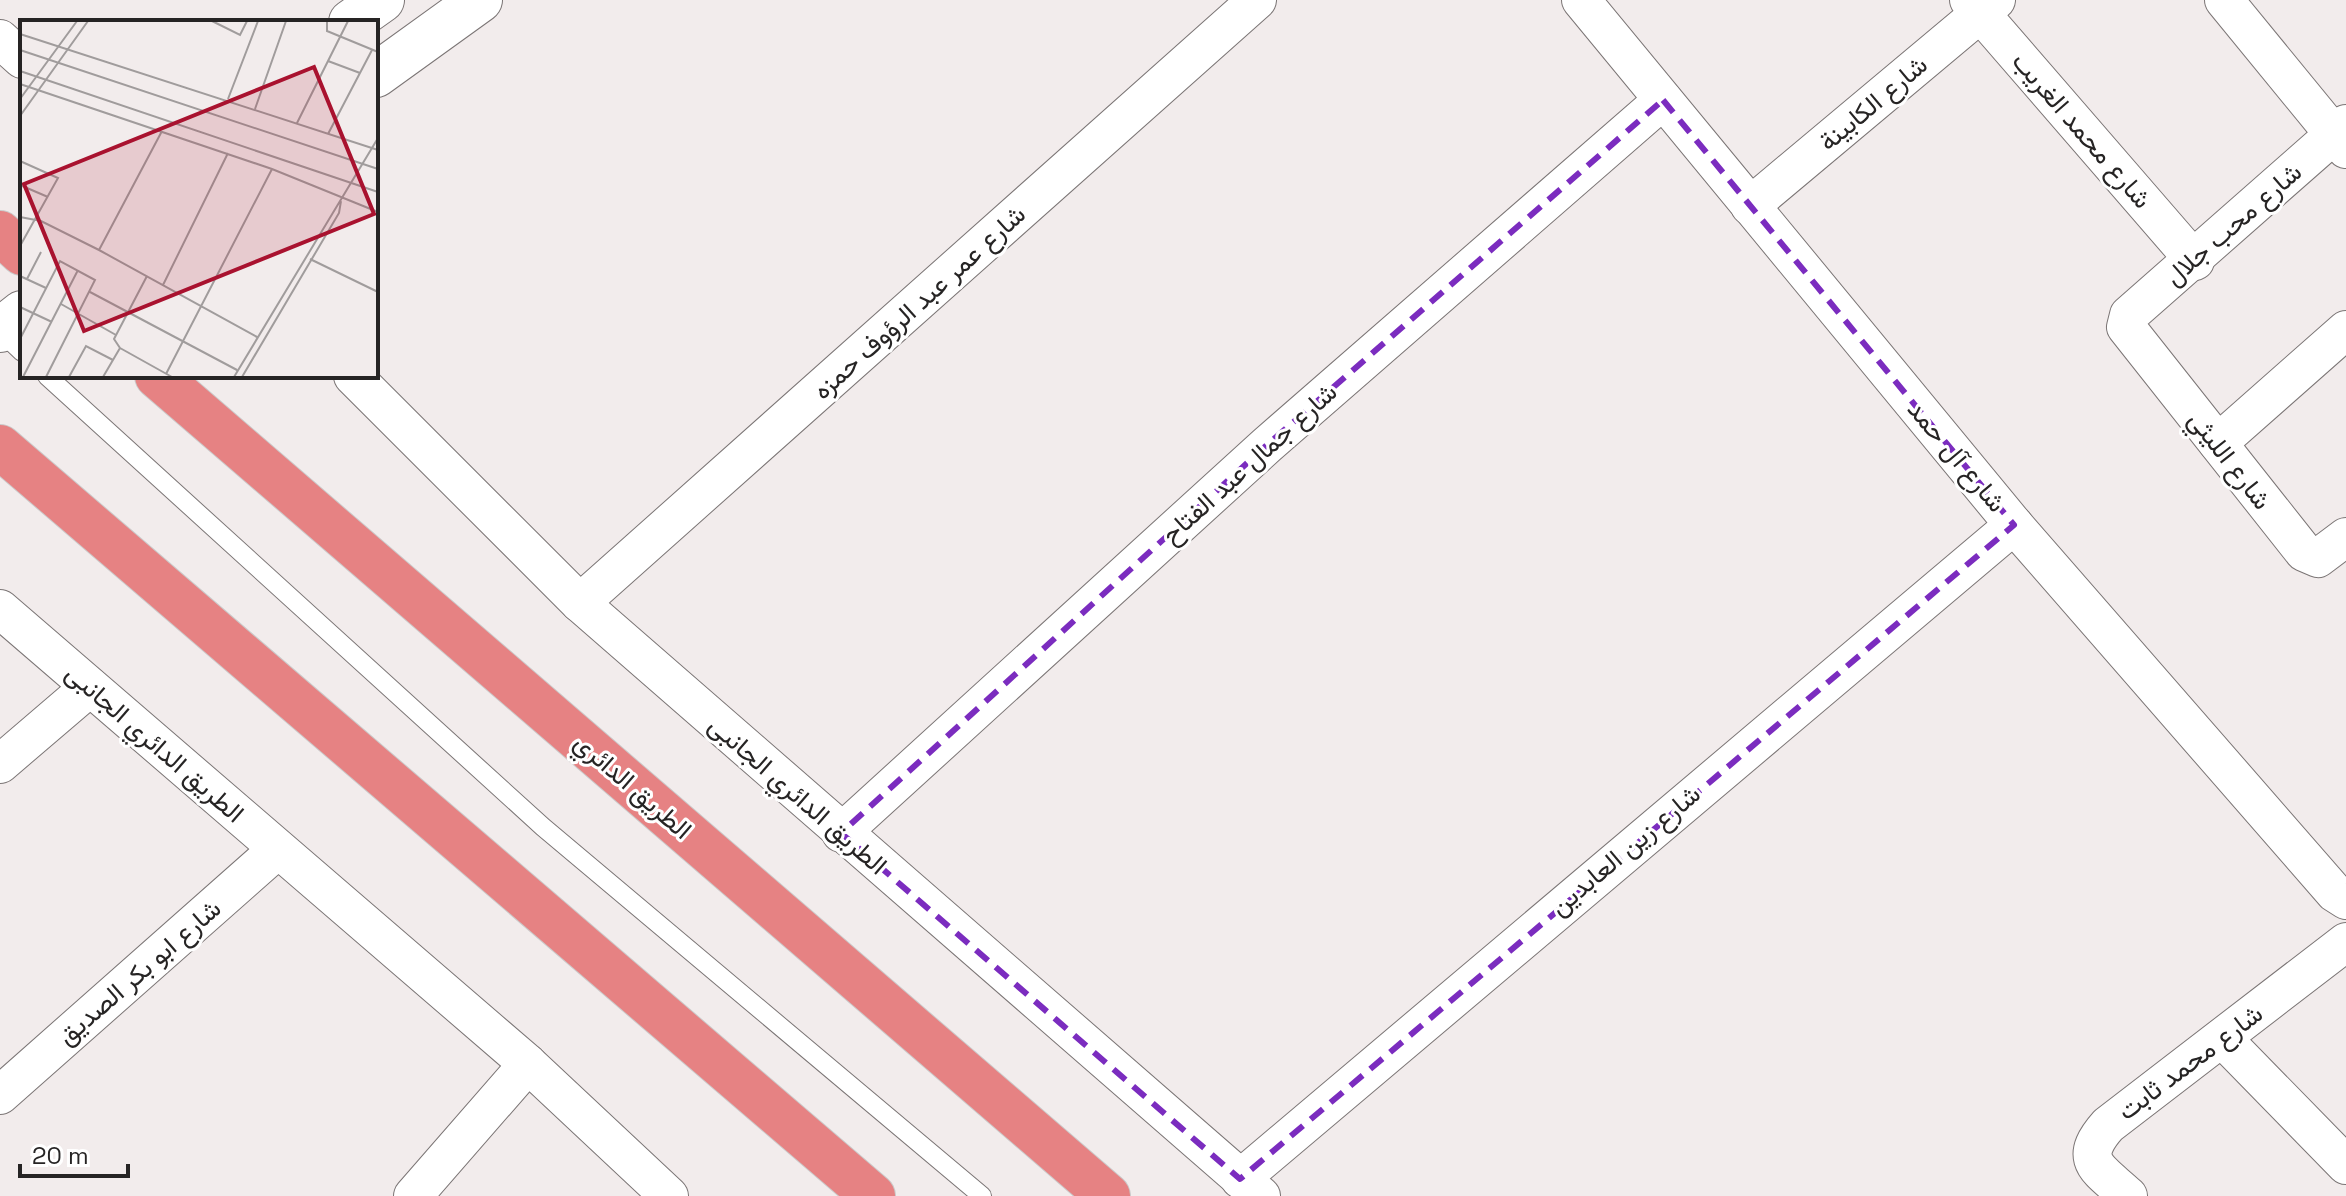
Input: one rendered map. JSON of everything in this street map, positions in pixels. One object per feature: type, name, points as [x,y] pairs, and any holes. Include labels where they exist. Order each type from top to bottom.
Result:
[{"type":"highway","points":[[0,233],[20,251]]},
{"type":"highway","name":"الطريق الدائري","points":[[159,378],[1108,1196]]},
{"type":"highway","points":[[0,447],[873,1196]]},
{"type":"street","points":[[354,20],[382,0]]},
{"type":"street","points":[[378,74],[480,0]]},
{"type":"street","name":"شارع عمر عبد الرؤوف حمزه","points":[[580,603],[1257,0]]},
{"type":"street","name":"شارع آل حمد","points":[[1581,0],[2014,525],[2335,893],[2346,900]]},
{"type":"street","points":[[2224,0],[2342,136]]},
{"type":"street","name":"شارع الكابينة","points":[[1750,206],[1982,4]]},
{"type":"street","name":"شارع محمد الغريب","points":[[1982,4],[2195,261]]},
{"type":"street","points":[[0,39],[20,57]]},
{"type":"street","name":"شارع جمال عبد الفتاح","points":[[841,833],[1267,445],[1663,100]]},
{"type":"street","name":"شارع محب جلال","points":[[2126,327],[2129,315],[2342,136]]},
{"type":"street","points":[[0,330],[20,315]]},
{"type":"street","name":"شارع الليثي","points":[[2126,327],[2304,552],[2318,558],[2346,537]]},
{"type":"street","points":[[2218,443],[2346,330]]},
{"type":"street","name":"الطريق الدائري الجانبى","points":[[355,378],[580,603],[1250,1187]]},
{"type":"street","name":"شارع زين العابدين","points":[[1250,1187],[2014,525]]},
{"type":"street","name":"الطريق الدائري الجانبى","points":[[0,609],[528,1064],[669,1196]]},
{"type":"street","points":[[0,764],[90,687]]},
{"type":"street","name":"شارع ابو بكر الصديق","points":[[0,1095],[277,850]]},
{"type":"street","name":"شارع محمد ثابت","points":[[2128,1196],[2094,1164],[2090,1151],[2093,1142],[2108,1125],[2346,942]]},
{"type":"street","points":[[2222,1038],[2346,1165]]},
{"type":"street","points":[[413,1196],[528,1064]]},
{"type":"lane","points":[[0,330],[20,350]]},
{"type":"lane","points":[[49,378],[543,827],[982,1196]]},
{"type":"highlighted area","points":[[1663,100],[2014,525],[1240,1179],[841,833],[1267,445]]}]
